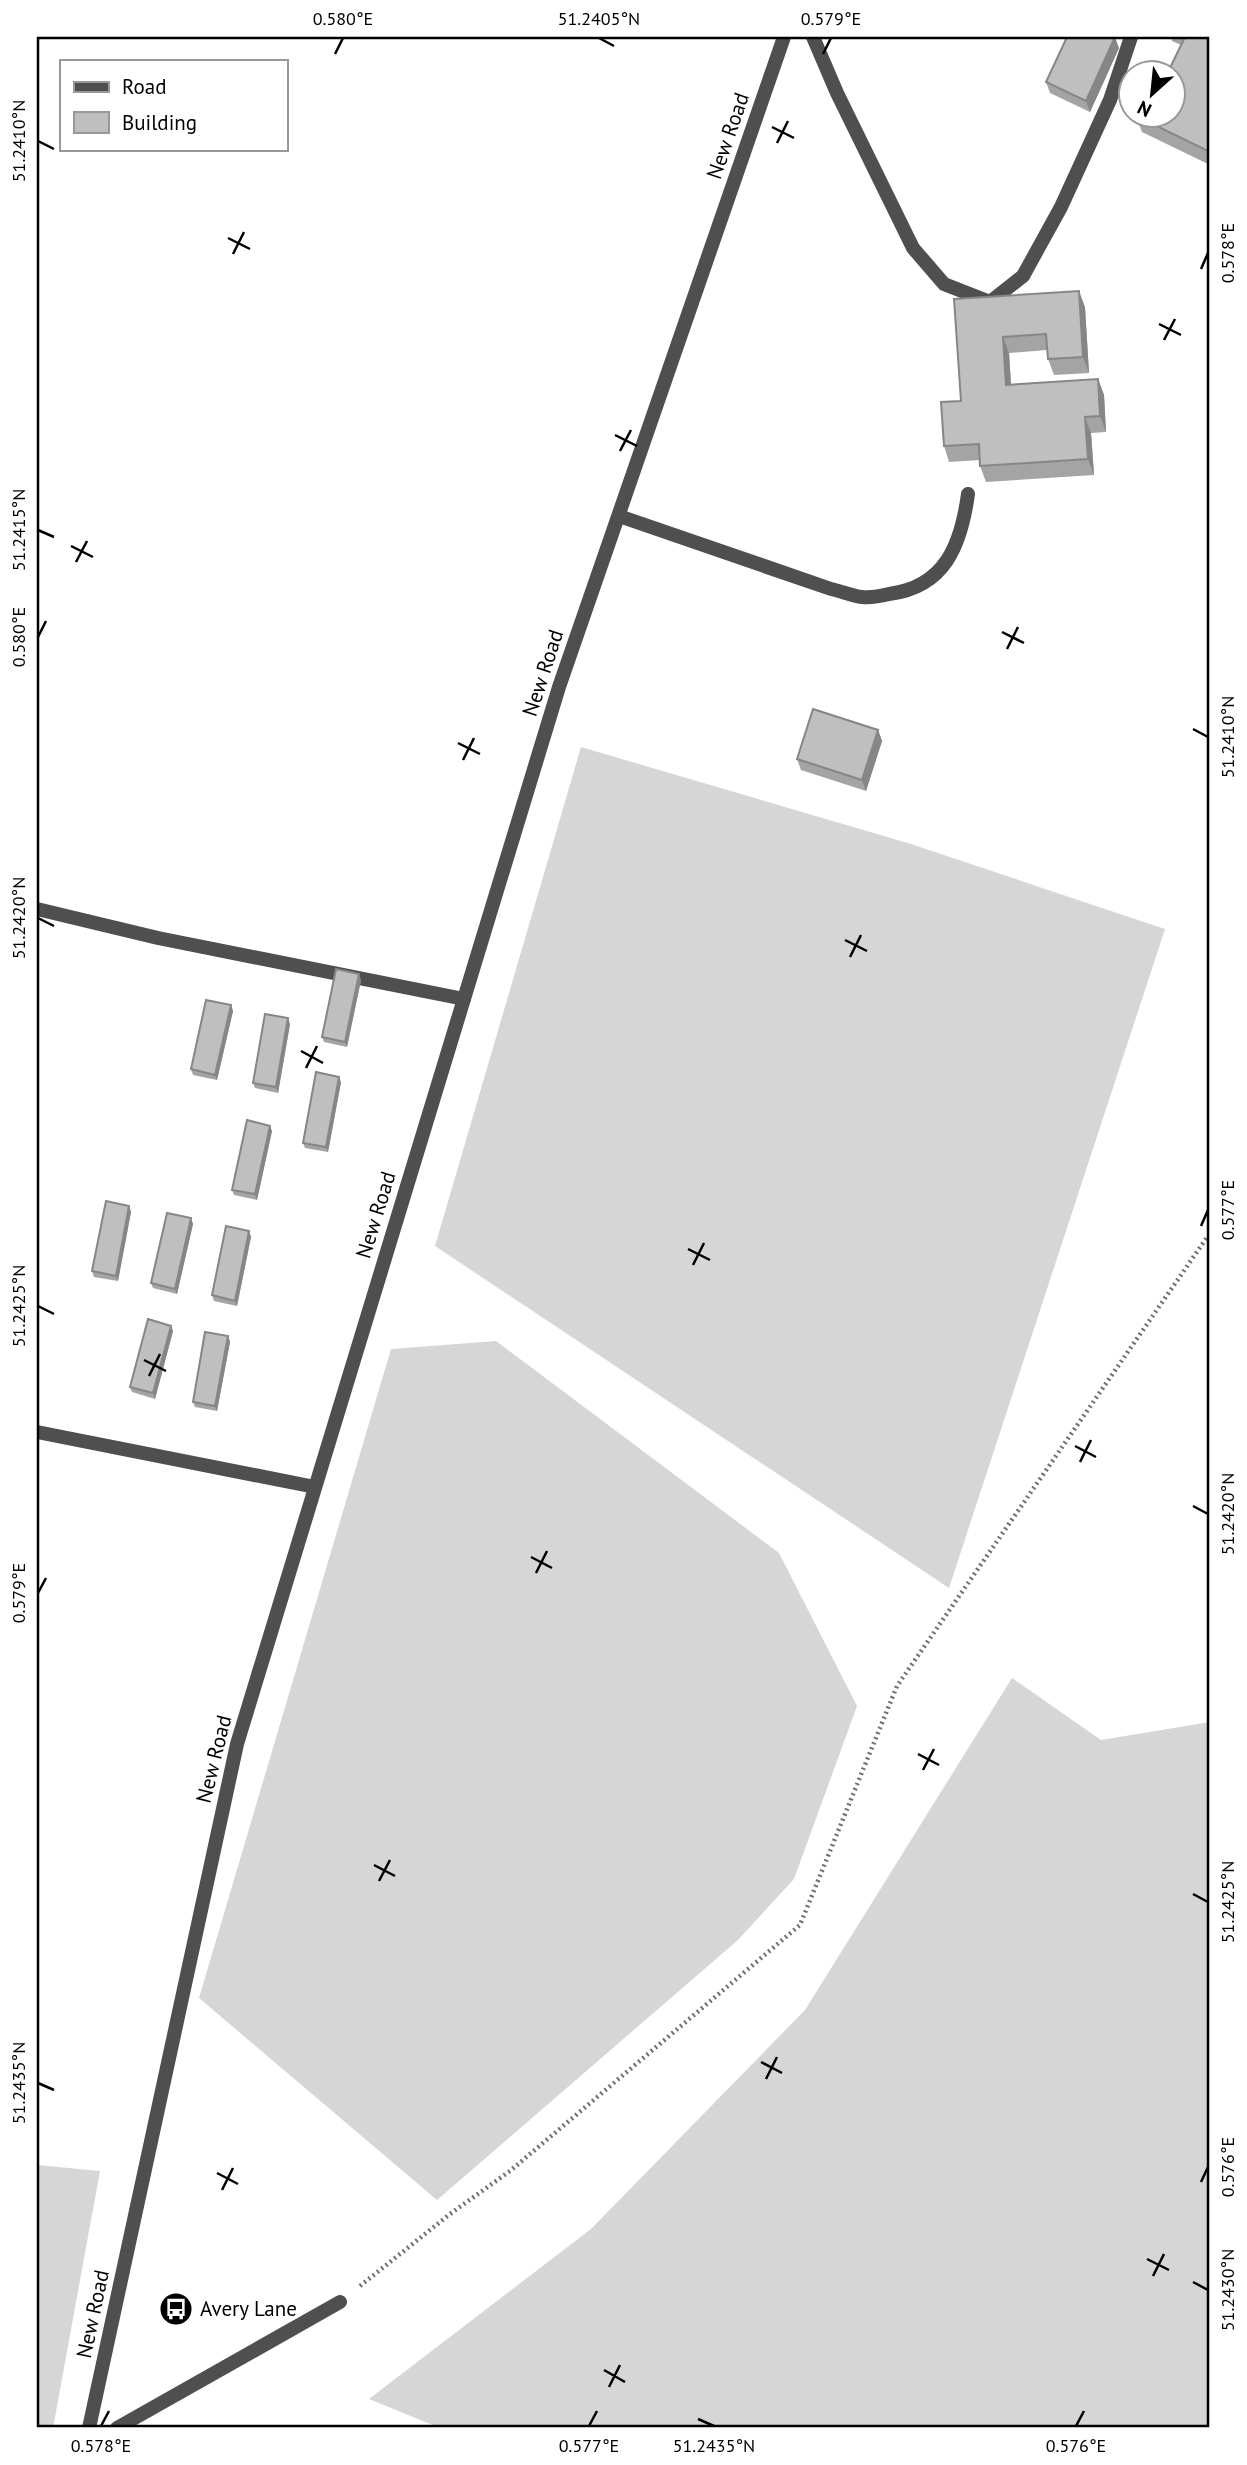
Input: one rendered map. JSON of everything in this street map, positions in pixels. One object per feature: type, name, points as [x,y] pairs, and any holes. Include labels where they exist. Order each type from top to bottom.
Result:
[{"type":"street","name":"New Road","points":[[89,2428],[237,1744],[559,687],[784,37]]},
{"type":"street","points":[[813,37],[837,93],[913,248],[944,284],[990,302],[1023,276],[1061,207],[1110,100],[1131,37]]},
{"type":"street","points":[[618,516],[864,598],[909,592],[928,583],[947,563],[965,521],[968,494]]},
{"type":"street","points":[[37,909],[158,938],[464,999]]},
{"type":"street","points":[[37,1432],[315,1487]]},
{"type":"street","points":[[117,2428],[340,2302]]},
{"type":"path","points":[[340,2302],[450,2214],[510,2171],[800,1925],[897,1686],[1210,1233]]},
{"type":"shaded area","points":[[581,747],[911,844],[1165,929],[949,1588],[435,1246]]},
{"type":"shaded area","points":[[496,1341],[779,1553],[857,1706],[794,1879],[738,1940],[437,2200],[199,1998],[391,1349]]},
{"type":"shaded area","points":[[1012,1678],[1101,1740],[1210,1722],[1210,2428],[440,2428],[369,2399],[591,2229],[805,2010]]},
{"type":"shaded area","points":[[37,2165],[100,2171],[53,2428],[37,2428]]},
{"type":"building","points":[[1067,37],[1115,37],[1086,101],[1046,82]]},
{"type":"building","points":[[1185,37],[1210,37],[1210,152],[1165,130],[1188,130],[1188,60],[1174,60]]},
{"type":"building","points":[[1079,291],[1083,357],[1048,359],[1046,334],[1003,337],[1006,385],[1098,379],[1100,416],[1085,417],[1088,459],[980,466],[979,444],[944,446],[941,402],[961,401],[954,299]]},
{"type":"building","points":[[813,709],[878,730],[862,780],[797,759]]},
{"type":"building","points":[[336,969],[359,974],[345,1042],[322,1037]]},
{"type":"building","points":[[206,1000],[231,1005],[215,1075],[191,1069]]},
{"type":"building","points":[[265,1014],[288,1018],[276,1087],[253,1083]]},
{"type":"building","points":[[316,1072],[339,1077],[326,1147],[303,1143]]},
{"type":"building","points":[[247,1120],[270,1126],[255,1194],[232,1190]]},
{"type":"building","points":[[106,1201],[129,1206],[116,1276],[92,1271]]},
{"type":"building","points":[[167,1213],[191,1218],[175,1289],[151,1283]]},
{"type":"building","points":[[226,1226],[249,1231],[235,1301],[212,1295]]},
{"type":"building","points":[[148,1319],[171,1326],[153,1393],[130,1387]]},
{"type":"building","points":[[205,1332],[228,1336],[215,1406],[193,1402]]},
{"type":"place","name":"Avery Lane","points":[[176,2309]]}]
